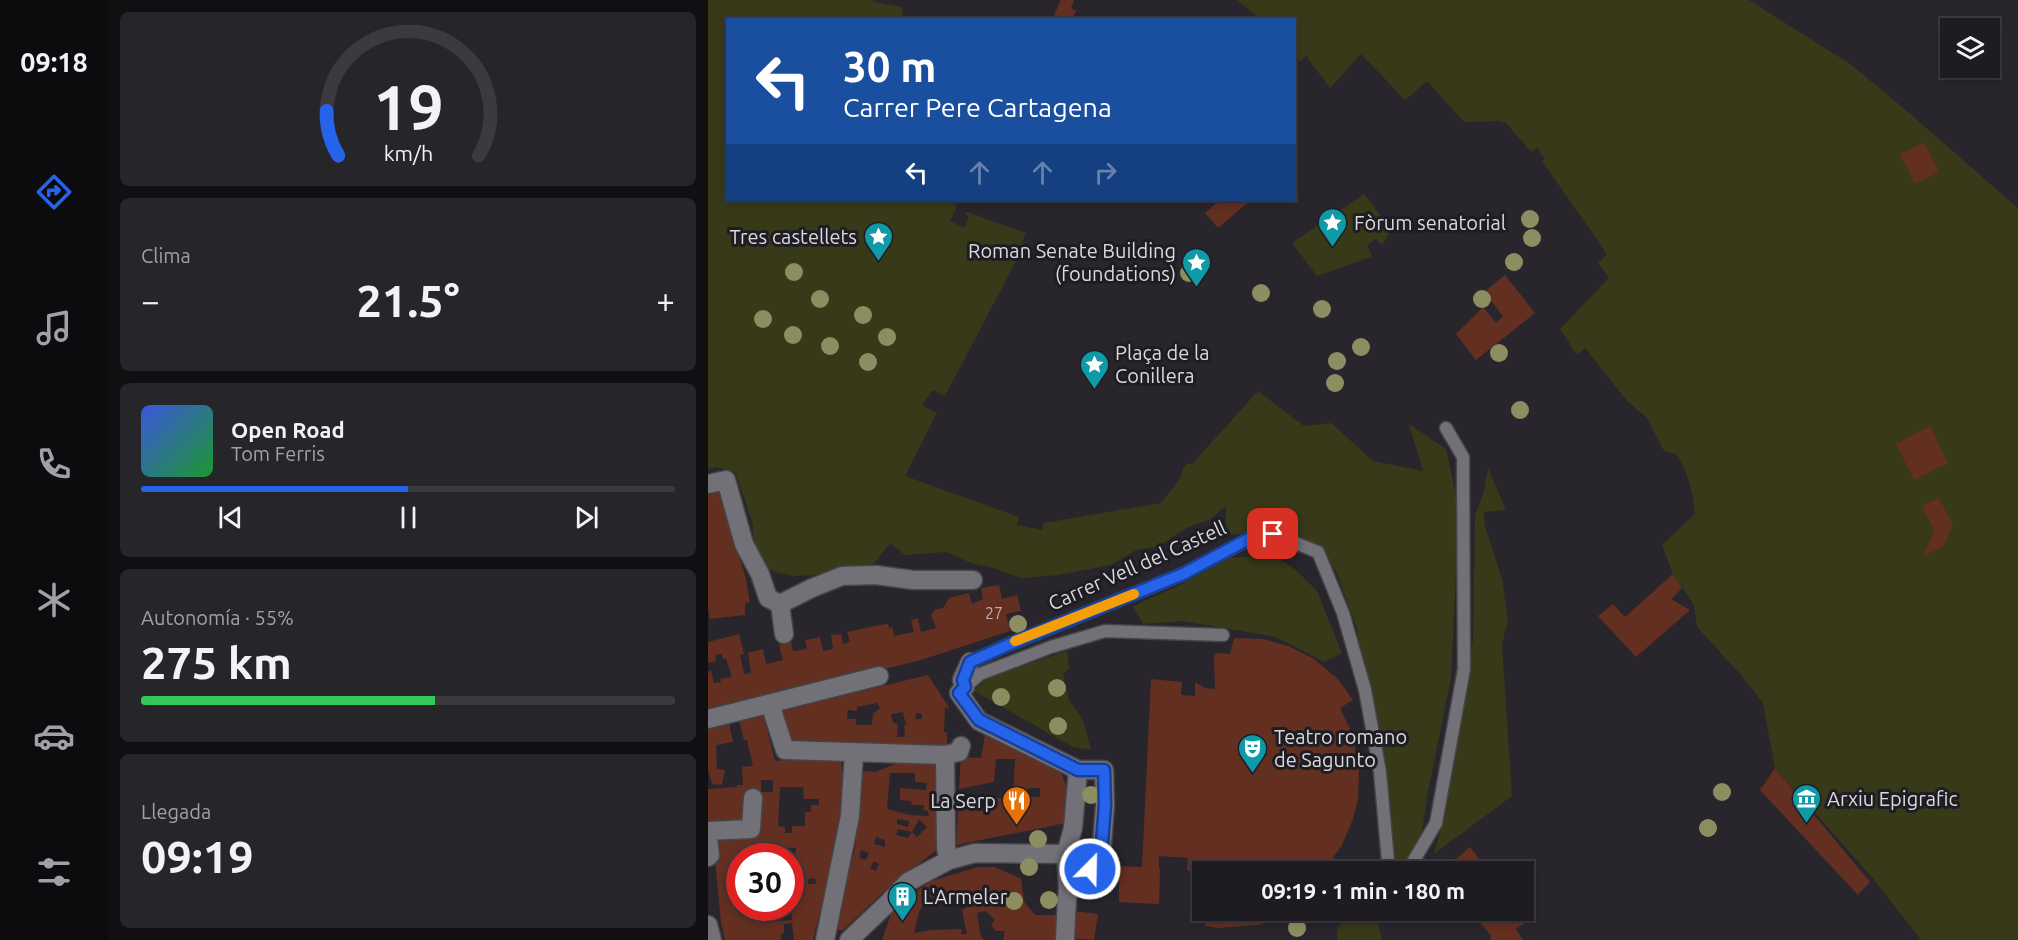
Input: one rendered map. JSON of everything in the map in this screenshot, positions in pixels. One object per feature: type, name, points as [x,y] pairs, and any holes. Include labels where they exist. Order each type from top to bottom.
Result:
[{"type":"street","points":[[708,484],[726,480],[744,544],[760,574],[768,598],[780,603],[842,576],[876,575],[913,579],[973,580]]},
{"type":"street","points":[[780,603],[784,634]]},
{"type":"street","points":[[849,940],[908,882],[949,860],[975,853],[1066,854],[1090,869],[1102,843],[1105,805],[1104,770],[1078,770],[979,720],[959,693],[965,687],[963,680],[970,662]]},
{"type":"street","points":[[708,719],[879,676]]},
{"type":"street","points":[[770,704],[785,750],[945,755],[959,752],[961,746]]},
{"type":"street","points":[[825,940],[850,816],[854,753]]},
{"type":"street","points":[[945,755],[946,848],[949,860]]},
{"type":"street","points":[[1065,940],[1068,888],[1066,854],[1073,828],[1078,770]]},
{"type":"street","points":[[708,831],[752,829],[753,798]]},
{"type":"street","points":[[708,839],[708,857]]},
{"type":"street","points":[[708,925],[712,940]]},
{"type":"lane","points":[[1414,861],[1436,823],[1464,669],[1463,457],[1446,428]]},
{"type":"lane","name":"Carrer Vell del Castell","points":[[970,662],[1183,574],[1252,537],[1273,534],[1318,552],[1343,613],[1363,681],[1380,772],[1388,861]]},
{"type":"lane","points":[[965,687],[980,674],[1051,647],[1106,631],[1223,635]]},
{"type":"green space","points":[[708,0],[873,0],[902,7],[903,18],[726,18],[726,201],[954,201],[957,207],[950,221],[964,228],[969,217],[965,213],[967,212],[1026,233],[1022,242],[1025,244],[945,396],[933,390],[922,405],[937,413],[905,476],[1019,517],[1017,525],[1042,530],[1044,523],[1161,503],[1181,477],[1183,468],[1188,463],[1192,464],[1258,391],[1304,426],[1331,423],[1373,461],[1423,471],[1409,424],[1446,449],[1457,499],[1451,678],[1422,832],[1409,861],[1394,861],[1357,629],[1336,571],[1318,552],[1290,529],[1226,535],[1226,506],[1209,520],[1188,527],[1157,547],[1136,550],[1111,565],[1058,575],[1021,578],[994,568],[973,564],[946,552],[905,555],[890,543],[872,566],[795,576],[775,572],[761,565],[753,550],[753,524],[736,473],[717,467],[708,469]]},
{"type":"green space","points":[[1237,0],[1749,0],[1850,64],[2018,208],[2018,940],[1921,940],[1871,876],[1775,768],[1763,703],[1697,627],[1694,605],[1673,574],[1662,545],[1695,514],[1691,490],[1684,469],[1676,454],[1664,451],[1647,418],[1627,401],[1585,348],[1577,355],[1560,329],[1609,278],[1598,263],[1607,254],[1542,161],[1545,159],[1537,148],[1531,152],[1506,123],[1499,121],[1464,122],[1427,81],[1405,100],[1361,54],[1330,88],[1306,56],[1300,62],[1296,57],[1296,18],[1259,18]]},
{"type":"green space","points":[[1364,194],[1392,230],[1382,245],[1376,239],[1367,245],[1372,256],[1317,276],[1292,243]]},
{"type":"green space","points":[[1488,468],[1506,510],[1484,512],[1485,526],[1502,579],[1508,621],[1502,644],[1512,796],[1434,854],[1446,809],[1473,640],[1475,515],[1483,495]]},
{"type":"green space","points":[[1273,555],[1296,570],[1317,591],[1342,653],[1324,662],[1276,637],[1183,621],[1143,624],[1133,606],[1180,585],[1230,558]]},
{"type":"green space","points":[[1067,651],[1069,669],[1063,674],[1069,700],[1083,720],[1091,750],[1073,747],[974,691],[988,677]]},
{"type":"green space","points":[[1342,921],[1377,921],[1382,940],[1337,940],[1337,930]]},
{"type":"building","points":[[1061,0],[1074,0],[1071,8],[1076,11],[1073,18],[1059,18],[1054,15]]},
{"type":"building","points":[[1924,142],[1939,172],[1915,184],[1900,154]]},
{"type":"building","points":[[1219,201],[1250,201],[1218,228],[1205,213]]},
{"type":"building","points":[[1505,275],[1535,313],[1476,360],[1456,334],[1483,307],[1496,323],[1503,316],[1484,292]]},
{"type":"building","points":[[1930,426],[1948,463],[1914,480],[1896,444]]},
{"type":"building","points":[[717,486],[745,575],[750,602],[745,603],[745,615],[710,619],[708,609],[708,487]]},
{"type":"building","points":[[1939,498],[1953,525],[1943,547],[1924,555],[1934,530],[1922,506]]},
{"type":"building","points":[[1673,574],[1682,588],[1671,599],[1690,610],[1636,657],[1598,616],[1613,604],[1625,617]]},
{"type":"building","points":[[999,585],[1002,599],[1017,595],[1021,611],[1006,614],[1010,631],[921,660],[708,713],[708,671],[711,671],[714,683],[721,682],[720,679],[732,677],[722,654],[715,655],[716,661],[708,663],[708,642],[739,634],[744,654],[740,655],[744,674],[751,673],[748,653],[763,649],[766,664],[783,660],[779,645],[791,642],[793,651],[807,649],[805,640],[820,637],[823,651],[833,649],[831,635],[841,634],[843,644],[850,642],[847,632],[880,625],[888,624],[889,628],[892,627],[894,636],[914,632],[911,620],[918,618],[921,632],[936,628],[931,616],[934,610],[943,608],[949,598],[969,593],[972,604],[983,599],[981,588]]},
{"type":"building","name":"Teatro romano de Sagunto","points":[[1234,638],[1263,639],[1288,646],[1314,659],[1338,679],[1353,700],[1340,708],[1352,733],[1359,769],[1358,799],[1353,819],[1341,847],[1333,857],[1337,861],[1192,861],[1192,871],[1187,871],[1188,858],[1159,856],[1159,904],[1119,902],[1119,866],[1142,867],[1151,679],[1182,682],[1181,695],[1195,696],[1195,682],[1205,688],[1215,689],[1214,656],[1216,653],[1230,654]]},
{"type":"building","points":[[928,675],[950,709],[945,707],[944,732],[947,733],[947,749],[789,747],[779,711]],"holes":[[[877,703],[880,708],[873,714],[872,725],[856,725],[856,719],[847,719],[848,710],[857,711],[857,707]],[[903,712],[906,726],[904,725],[905,737],[897,737],[898,724],[893,723],[891,714]],[[916,713],[922,714],[922,719],[915,719]]]},
{"type":"building","points":[[763,714],[775,761],[841,755],[844,814],[813,940],[794,940],[792,923],[784,924],[784,934],[781,934],[781,940],[725,940],[721,923],[713,839],[749,825],[708,827],[708,789],[743,785],[742,767],[753,766],[747,740],[744,740],[739,720]],"holes":[[[761,780],[773,780],[773,792],[761,792]],[[780,787],[803,787],[804,799],[819,799],[819,805],[811,805],[811,812],[805,812],[805,826],[792,826],[792,833],[785,833],[785,827],[778,826]],[[815,878],[816,884],[808,884],[808,879]]]},
{"type":"building","points":[[729,723],[733,742],[716,745],[717,769],[725,770],[722,785],[712,784],[708,770],[708,728]]},
{"type":"building","points":[[986,728],[1061,773],[1069,793],[1066,823],[956,845],[958,811],[984,805],[984,797],[1013,799],[1015,759],[996,759],[994,782],[959,789],[961,757],[981,758]],"holes":[[[1028,788],[1040,788],[1040,797],[1028,797]]]},
{"type":"building","points":[[943,759],[938,849],[892,884],[842,931],[833,927],[855,849],[862,771],[875,772],[903,761]],"holes":[[[890,773],[915,773],[915,782],[927,783],[926,790],[900,788],[900,800],[912,801],[911,805],[924,805],[923,810],[928,811],[929,816],[910,815],[887,809]],[[897,819],[909,821],[908,827],[897,824]],[[919,819],[927,827],[917,837],[912,832]],[[898,829],[912,832],[908,838],[896,835]],[[876,837],[885,840],[885,847],[874,844]],[[861,850],[869,853],[866,860],[859,858]],[[874,861],[879,864],[876,871],[870,868]]]},
{"type":"building","name":"Arxiu Epigrafic","points":[[1775,768],[1870,882],[1858,895],[1760,790]]},
{"type":"building","points":[[1470,847],[1481,861],[1453,861]]},
{"type":"building","points":[[978,867],[995,867],[1021,879],[1024,902],[1035,915],[1061,915],[1073,911],[1098,914],[1094,940],[1069,938],[1003,940],[1005,931],[996,931],[991,925],[995,920],[986,911],[977,913],[980,933],[984,940],[882,940],[893,908],[931,881]],"holes":[[[928,896],[956,903],[966,898],[969,906],[962,910],[967,934],[961,934],[962,929],[914,933],[919,912]]]},
{"type":"building","points":[[1205,921],[1272,921],[1258,925],[1218,928],[1205,926]]},
{"type":"building","points":[[1479,921],[1528,921],[1516,929],[1523,940],[1490,940],[1491,936]]},
{"type":"slow traffic","points":[[1015,641],[1134,594]]},
{"type":"place","name":"Fòrum senatorial","points":[[1333,248]]},
{"type":"place","name":"Tres castellets","points":[[878,262]]},
{"type":"place","name":"Roman Senate Building (foundations)","points":[[1197,288]]},
{"type":"place","name":"Plaça de la Conillera","points":[[1094,390]]},
{"type":"place","name":"Teatro romano de Sagunto","points":[[1253,774]]},
{"type":"place","name":"Arxiu Epigrafic","points":[[1806,824]]},
{"type":"place","name":"La Serp","points":[[1017,826]]},
{"type":"place","name":"L'Armeler","points":[[902,922]]},
{"type":"route","points":[[1090,869],[1102,843],[1105,805],[1104,770],[1078,770],[979,720],[959,693],[965,687],[963,680],[970,662],[1183,574],[1252,537],[1273,534]]}]
